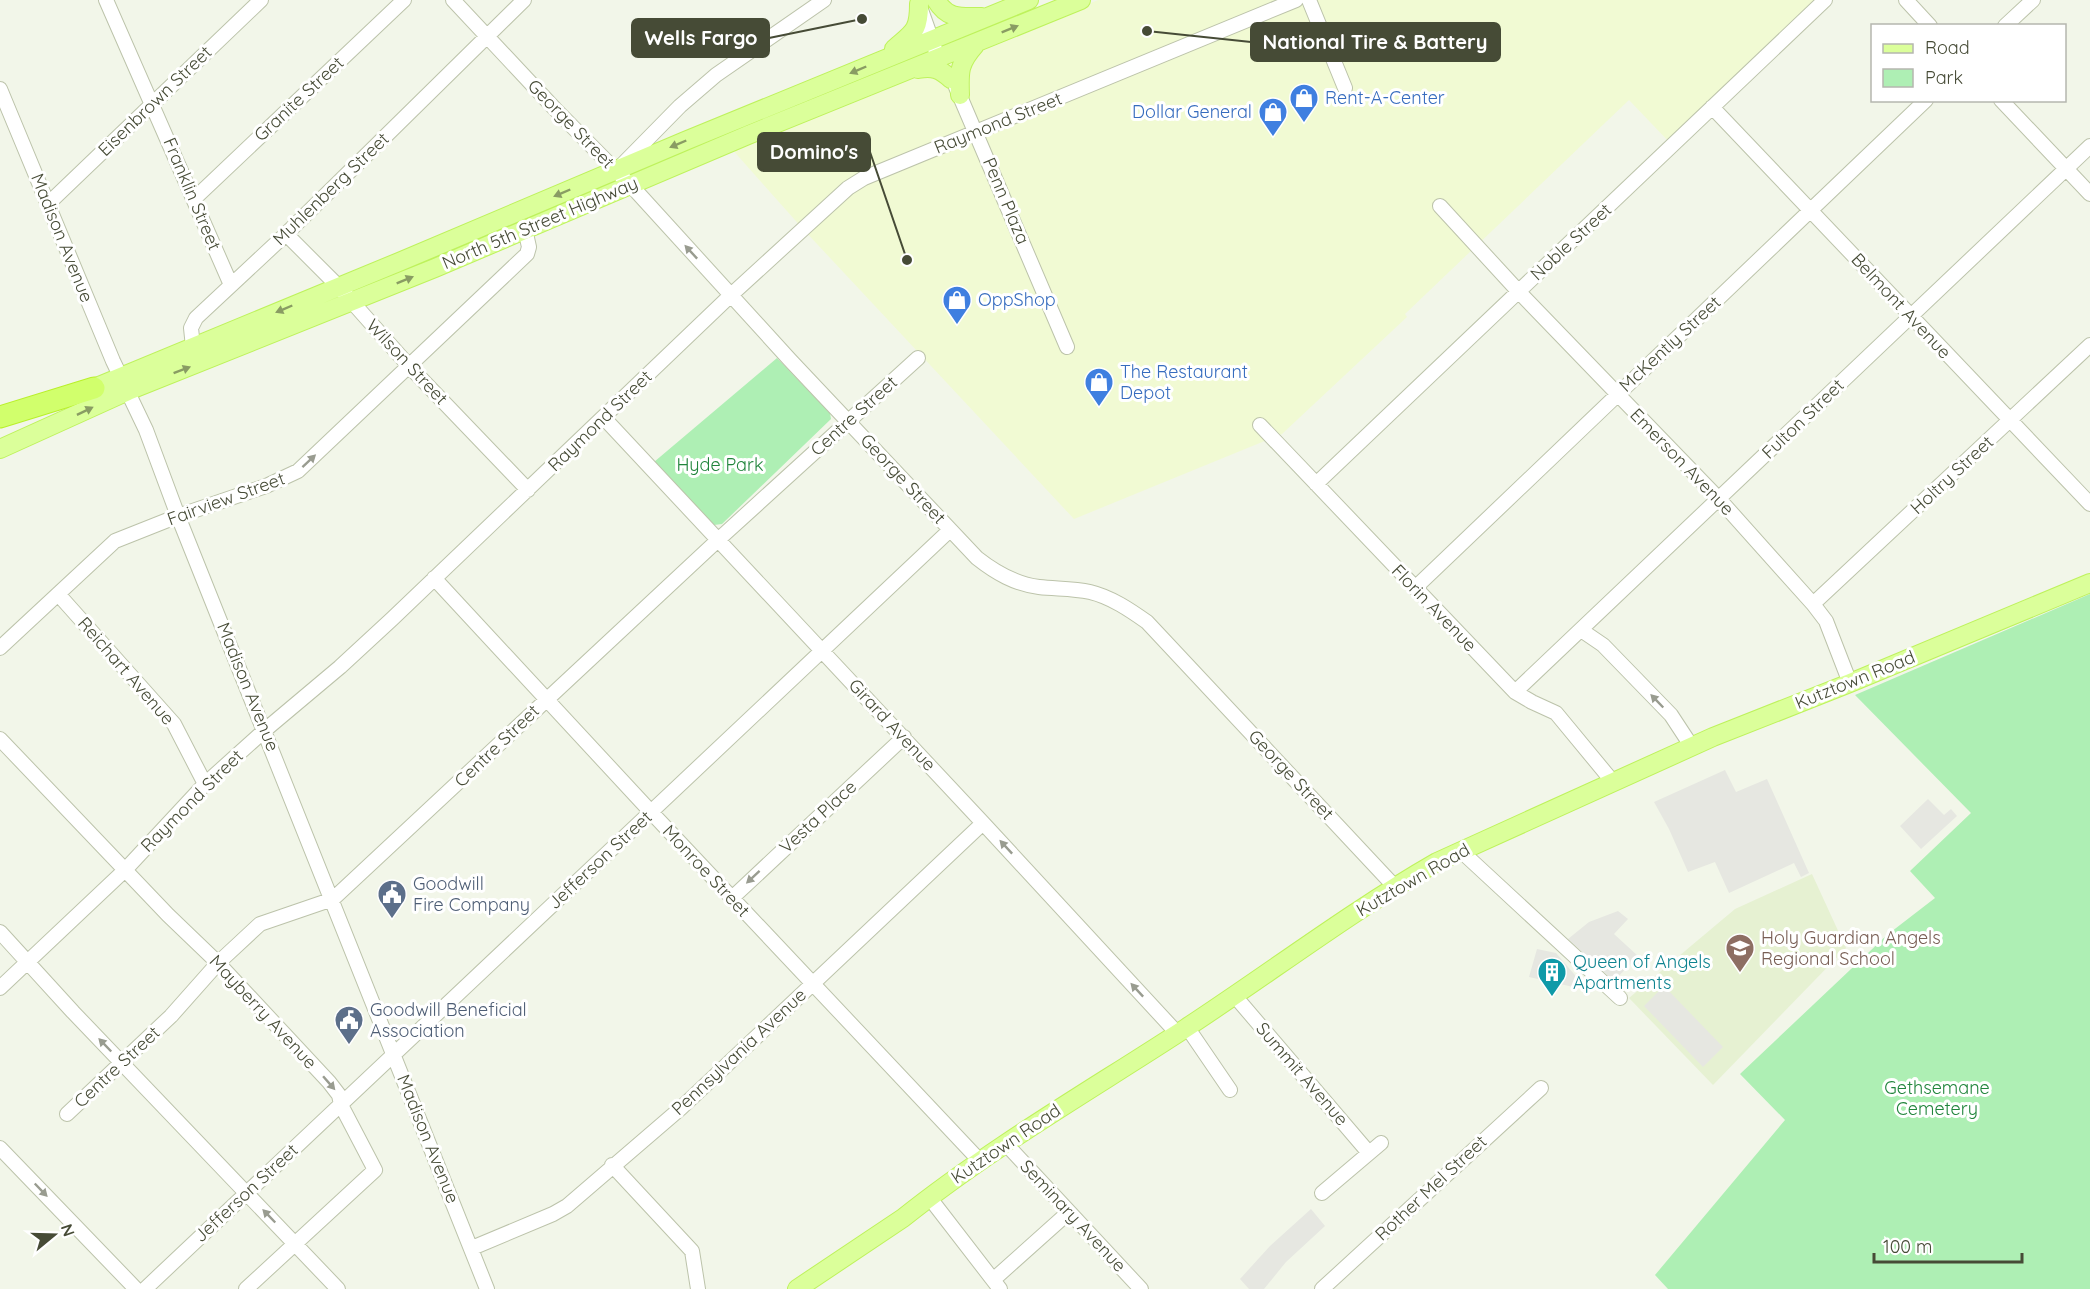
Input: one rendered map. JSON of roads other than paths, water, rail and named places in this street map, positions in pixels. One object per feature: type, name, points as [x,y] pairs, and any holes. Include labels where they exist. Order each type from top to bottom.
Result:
[{"type":"highway","points":[[0,417],[93,388]]},
{"type":"main road","name":"North 5th Street Highway","points":[[0,449],[193,347],[1029,0]]},
{"type":"main road","name":"North 5th Street Highway","points":[[0,426],[93,388],[124,384],[299,324],[630,184],[1082,0]]},
{"type":"main road","points":[[882,60],[912,34],[927,1],[953,16],[990,17]]},
{"type":"main road","points":[[956,87],[961,64],[977,43]]},
{"type":"main road","points":[[907,71],[935,68],[941,70],[956,87]]},
{"type":"main road","name":"Kutztown Road","points":[[797,1289],[906,1216],[1005,1143],[1182,1030],[1395,887],[1461,851],[1713,737],[1850,683],[2090,583]]},
{"type":"street","name":"Franklin Street","points":[[106,0],[231,285]]},
{"type":"street","name":"Eisenbrown Street","points":[[49,203],[261,0]]},
{"type":"street","name":"Granite Street","points":[[194,199],[404,0]]},
{"type":"street","name":"George Street","points":[[453,0],[555,109],[630,184],[731,296],[977,558],[1008,579],[1040,587],[1090,592],[1119,604],[1147,622],[1395,887]]},
{"type":"street","name":"Muhlenberg Street","points":[[193,347],[190,334],[193,322],[524,0]]},
{"type":"street","points":[[616,170],[680,106],[716,75],[824,0]]},
{"type":"street","name":"Raymond Street","points":[[0,988],[125,870],[205,784],[340,667],[812,220],[857,182],[1296,0]]},
{"type":"street","points":[[1309,0],[1345,88]]},
{"type":"street","name":"Noble Street","points":[[1316,484],[1825,0]]},
{"type":"street","points":[[1906,0],[1928,24]]},
{"type":"street","points":[[2007,24],[2032,0]]},
{"type":"street","name":"Penn Plaza","points":[[927,1],[956,87],[1067,347]]},
{"type":"street","name":"Madison Avenue","points":[[0,89],[124,384],[146,430],[178,516],[488,1289]]},
{"type":"street","name":"McKently Street","points":[[1415,588],[1617,394],[1812,212],[1924,102]]},
{"type":"street","points":[[2003,102],[2090,194]]},
{"type":"street","name":"Belmont Avenue","points":[[1712,107],[2090,504]]},
{"type":"street","name":"Fulton Street","points":[[1515,692],[2090,146]]},
{"type":"street","name":"Emerson Avenue","points":[[1440,206],[1519,292],[1719,499],[1813,604],[1826,621],[1850,683]]},
{"type":"street","name":"Fairview Street","points":[[0,648],[115,541],[292,475],[527,254],[529,247],[525,229]]},
{"type":"street","name":"Wilson Street","points":[[286,234],[338,286],[409,366],[528,490]]},
{"type":"street","name":"Holtry Street","points":[[1813,604],[2090,345]]},
{"type":"street","name":"Centre Street","points":[[67,1114],[171,1016],[218,963],[260,924],[333,899],[719,539],[918,358]]},
{"type":"street","name":"Girard Avenue","points":[[604,418],[983,823],[1182,1030],[1230,1090]]},
{"type":"street","name":"Florin Avenue","points":[[1260,425],[1515,692],[1556,713],[1613,782]]},
{"type":"street","name":"Jefferson Street","points":[[145,1289],[951,530]]},
{"type":"street","name":"Monroe Street","points":[[434,578],[980,1161]]},
{"type":"street","name":"Reichart Avenue","points":[[58,594],[174,724],[205,784]]},
{"type":"street","points":[[1581,630],[1604,645],[1671,715],[1692,747]]},
{"type":"street","name":"Vesta Place","points":[[732,898],[904,737]]},
{"type":"street","name":"Mayberry Avenue","points":[[3,742],[125,870],[218,963],[328,1082],[339,1095],[341,1105],[375,1170],[246,1289]]},
{"type":"street","name":"Pennsylvania Avenue","points":[[472,1248],[567,1206],[681,1108],[983,823]]},
{"type":"street","points":[[1461,851],[1620,998]]},
{"type":"street","points":[[0,932],[338,1289]]},
{"type":"street","name":"Summit Avenue","points":[[1234,995],[1369,1153]]},
{"type":"street","name":"Rother Mel Street","points":[[1322,1289],[1540,1088]]},
{"type":"street","name":"Seminary Avenue","points":[[1005,1143],[1141,1289]]},
{"type":"street","points":[[1322,1193],[1381,1143]]},
{"type":"street","points":[[0,1148],[136,1289]]},
{"type":"street","points":[[612,1165],[692,1251],[698,1289]]},
{"type":"street","points":[[929,1197],[996,1285],[1069,1212]]},
{"type":"place","name":"Wells Fargo","points":[[862,19]]},
{"type":"place","name":"National Tire & Battery","points":[[1147,31]]},
{"type":"place","name":"Rent-A-Center","points":[[1304,124]]},
{"type":"place","name":"Dollar General","points":[[1273,138]]},
{"type":"place","name":"Domino's","points":[[907,260]]},
{"type":"place","name":"OppShop","points":[[957,326]]},
{"type":"place","name":"The Restaurant Depot","points":[[1099,408]]},
{"type":"place","name":"Goodwill Fire Company","points":[[392,920]]},
{"type":"place","name":"Holy Guardian Angels Regional School","points":[[1740,974]]},
{"type":"place","name":"Queen of Angels Apartments","points":[[1552,998]]},
{"type":"place","name":"Goodwill Beneficial Association","points":[[349,1046]]},
{"type":"park label","name":"Hyde Park","points":[[720,465]]},
{"type":"park label","name":"Gethsemane Cemetery","points":[[1937,1098]]}]
